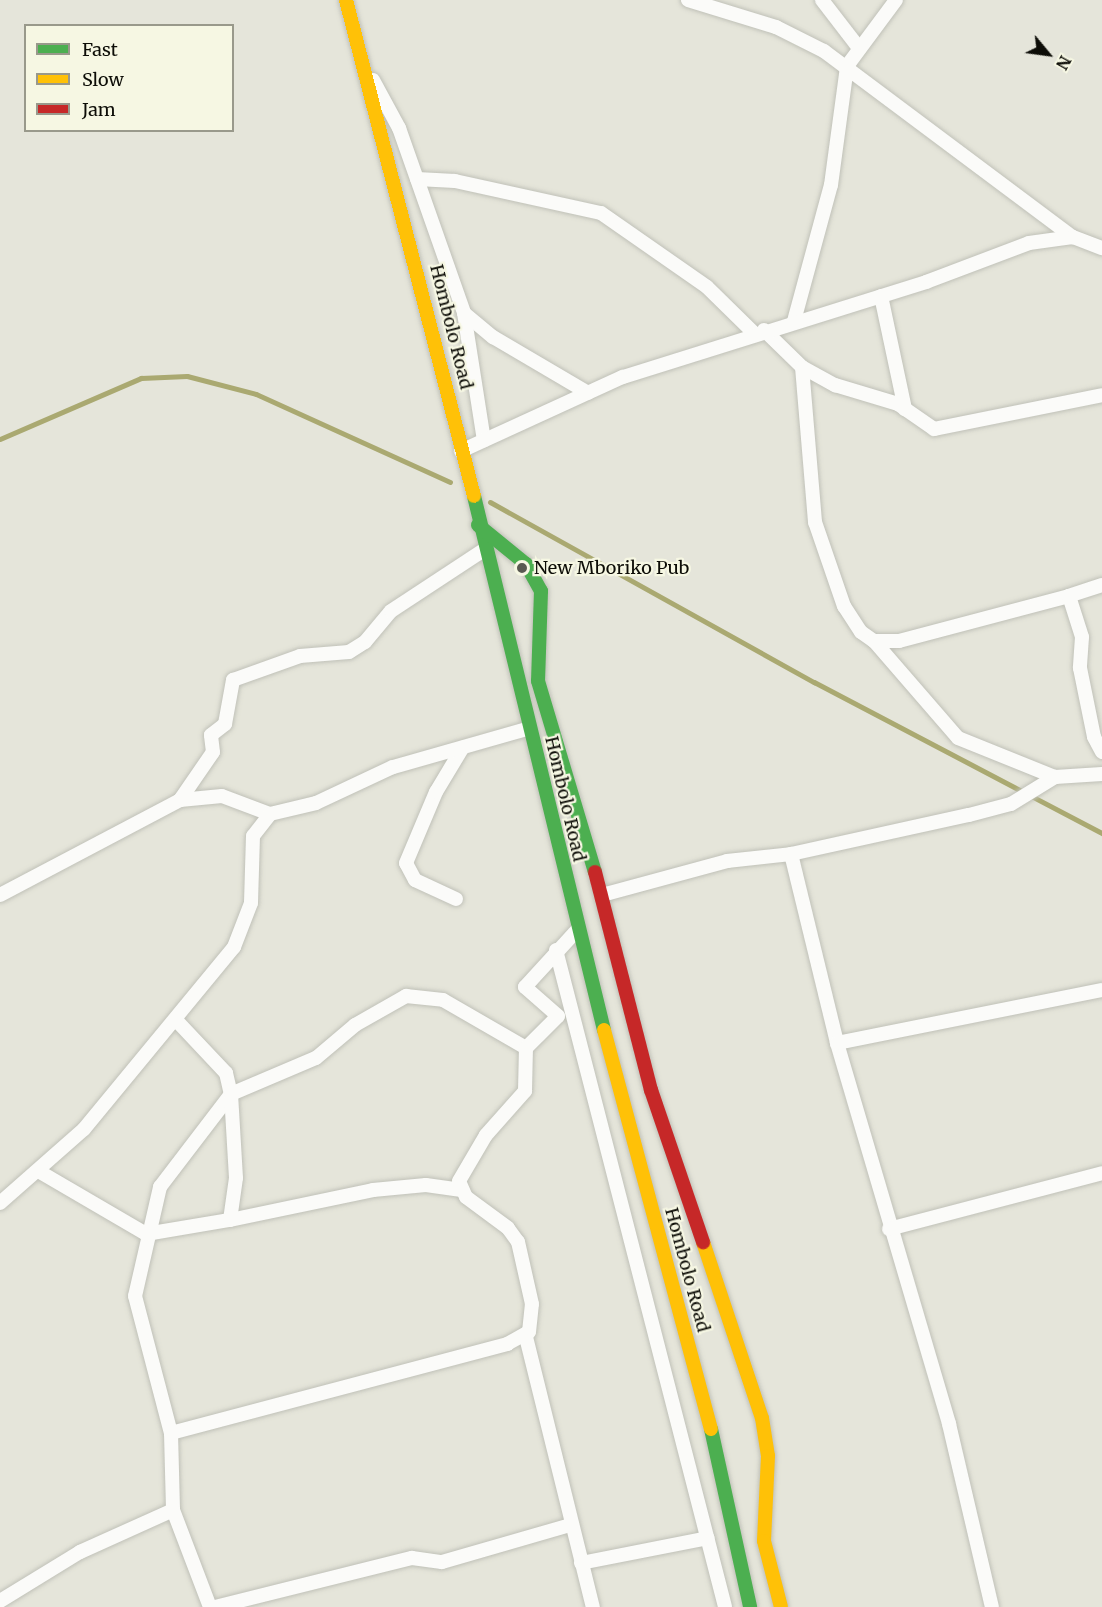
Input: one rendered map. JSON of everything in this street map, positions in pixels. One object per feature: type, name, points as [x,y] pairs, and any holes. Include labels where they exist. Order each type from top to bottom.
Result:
[{"type":"street","name":"Hombolo Road","points":[[346,0],[366,68],[578,929],[716,1448],[750,1607]]},
{"type":"street","points":[[688,0],[776,27],[847,66],[1073,237],[1102,248]]},
{"type":"street","points":[[822,0],[859,48]]},
{"type":"street","points":[[794,321],[831,185],[847,66],[896,0]]},
{"type":"street","points":[[366,68],[399,128],[464,313],[484,440]]},
{"type":"street","points":[[417,179],[455,181],[601,213],[707,287],[801,366],[835,385],[905,409],[934,429],[1102,395]]},
{"type":"street","points":[[461,452],[588,393],[759,331],[881,296],[1029,243],[1073,237]]},
{"type":"street","points":[[881,296],[905,409]]},
{"type":"street","points":[[464,313],[493,337],[588,393]]},
{"type":"street","points":[[801,366],[815,522],[844,606],[958,738],[1055,777]]},
{"type":"street","points":[[478,525],[526,564],[541,591],[535,650],[538,681],[602,895],[651,1090],[762,1418],[768,1456],[764,1541],[782,1607]]},
{"type":"street","points":[[180,801],[213,752],[211,735],[225,724],[232,680],[300,656],[349,652],[365,642],[391,611],[484,550]]},
{"type":"street","points":[[874,641],[899,641],[1069,596],[1102,585]]},
{"type":"street","points":[[1069,596],[1082,637],[1080,668],[1094,737],[1102,752]]},
{"type":"street","points":[[0,895],[180,801],[222,796],[270,814],[316,803],[370,776],[530,728]]},
{"type":"street","points":[[456,899],[415,880],[406,863],[436,792],[462,747]]},
{"type":"street","points":[[602,895],[727,861],[791,854],[1011,804],[1055,777],[1102,774]]},
{"type":"street","points":[[0,1203],[40,1172],[176,1020],[245,924],[254,836],[270,814]]},
{"type":"street","points":[[791,854],[837,1043],[889,1229],[949,1424],[992,1607]]},
{"type":"street","points":[[460,1190],[461,1172],[470,1156],[525,1091],[526,1048],[558,1016],[525,987],[556,950],[578,929]]},
{"type":"street","points":[[556,950],[725,1607]]},
{"type":"street","points":[[837,1043],[1102,990]]},
{"type":"street","points":[[210,1607],[189,1565],[173,1510],[171,1433],[136,1310],[146,1234],[160,1187],[231,1094],[316,1058],[355,1025],[406,996],[444,1000],[526,1048]]},
{"type":"street","points":[[176,1020],[226,1073],[231,1094],[236,1178],[230,1220]]},
{"type":"street","points":[[40,1172],[146,1234],[230,1220],[373,1190],[426,1185],[460,1190],[518,1242],[533,1316],[526,1337],[570,1526],[593,1607]]},
{"type":"street","points":[[889,1229],[1102,1173]]},
{"type":"street","points":[[171,1433],[526,1337]]},
{"type":"street","points":[[0,1601],[80,1552],[173,1510]]},
{"type":"street","points":[[215,1607],[412,1558],[442,1562],[570,1526]]},
{"type":"street","points":[[581,1563],[708,1538]]},
{"type":"waterway","points":[[0,439],[141,378],[187,376],[256,394],[450,482]]},
{"type":"waterway","points":[[490,502],[814,682],[1102,833]]},
{"type":"traffic: fast","points":[[474,496],[604,1030]]},
{"type":"traffic: fast","points":[[478,525],[526,564],[541,591],[538,681],[595,872]]},
{"type":"traffic: fast","points":[[711,1429],[750,1607]]},
{"type":"traffic: slow","points":[[346,0],[474,496]]},
{"type":"traffic: slow","points":[[604,1030],[711,1429]]},
{"type":"traffic: slow","points":[[703,1242],[762,1418],[768,1456],[764,1541],[781,1607]]},
{"type":"traffic: jam","points":[[595,872],[651,1090],[703,1242]]},
{"type":"place","name":"New Mboriko Pub","points":[[522,568]]}]
